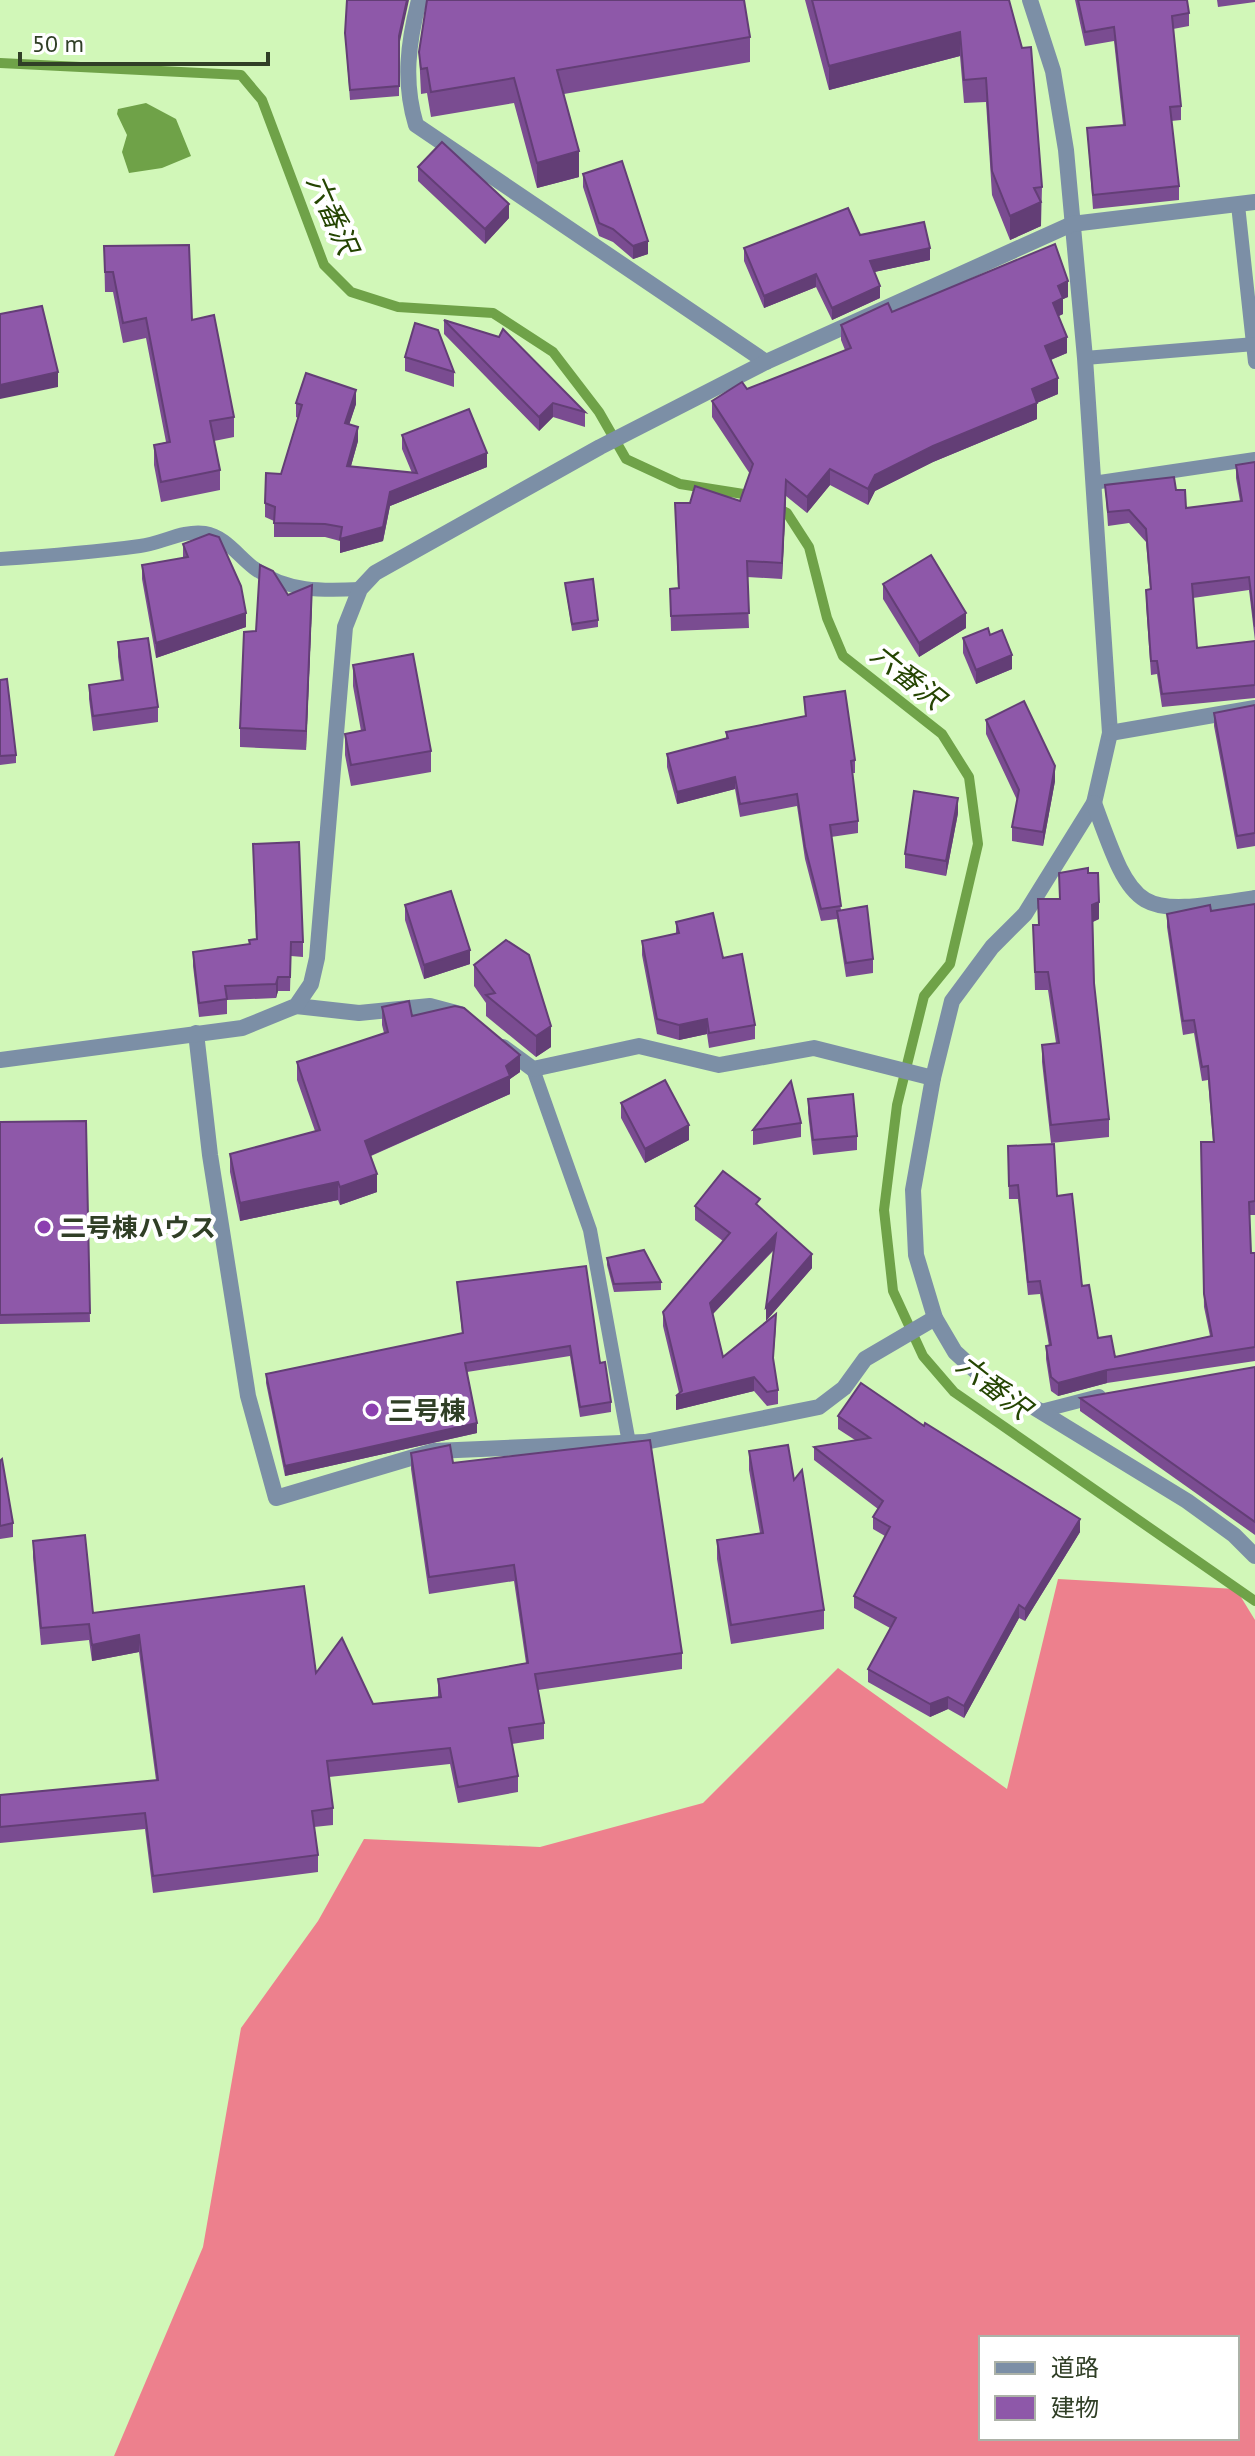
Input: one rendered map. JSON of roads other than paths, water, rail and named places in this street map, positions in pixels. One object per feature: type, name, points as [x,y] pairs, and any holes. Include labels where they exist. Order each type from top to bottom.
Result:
[{"type":"street","points":[[419,0],[410,36],[407,95],[416,125],[766,362]]},
{"type":"street","points":[[1030,0],[1053,71],[1066,150],[1085,358],[1110,733],[1094,803],[1025,914],[992,947],[952,1001],[926,1076],[913,1190],[916,1255],[935,1318],[955,1352],[978,1373],[1187,1501],[1234,1535],[1255,1556]]},
{"type":"street","points":[[296,1006],[311,984],[317,958],[345,627],[360,589],[393,561],[600,447],[766,362],[1072,224],[1246,203]]},
{"type":"street","points":[[1110,733],[1255,708]]},
{"type":"street","points":[[1094,803],[1118,868],[1139,899],[1159,907],[1180,910],[1255,898]]},
{"type":"street","points":[[0,1060],[242,1028],[296,1006],[359,1013],[430,1006],[469,1016],[533,1069],[639,1046],[719,1065],[814,1048],[926,1076]]},
{"type":"street","points":[[196,1033],[210,1155],[248,1396],[276,1498],[434,1451],[629,1443],[819,1407],[844,1388],[865,1359],[935,1318]]},
{"type":"lane","points":[[1246,203],[1255,362]]},
{"type":"lane","points":[[1085,358],[1254,344]]},
{"type":"lane","points":[[1093,483],[1255,459]]},
{"type":"lane","points":[[0,559],[141,546],[169,540],[187,531],[210,534],[255,569],[287,584],[315,591],[360,589]]},
{"type":"lane","points":[[533,1069],[590,1230],[629,1443]]},
{"type":"lane","points":[[1041,1411],[1109,1393]]},
{"type":"waterway","name":"六番沢","points":[[0,63],[241,75],[262,100],[324,265],[351,292],[398,307],[493,313],[553,352],[599,412],[626,459],[680,484],[756,496]]},
{"type":"waterway","name":"六番沢","points":[[773,506],[787,513],[809,547],[827,618],[843,656],[942,734],[969,777],[978,844],[950,964],[924,996],[897,1105],[884,1210],[893,1291],[923,1356],[954,1392],[1255,1601]]},
{"type":"place","name":"二号棟ハウス","points":[[44,1227]]},
{"type":"place","name":"三号棟","points":[[372,1410]]}]
